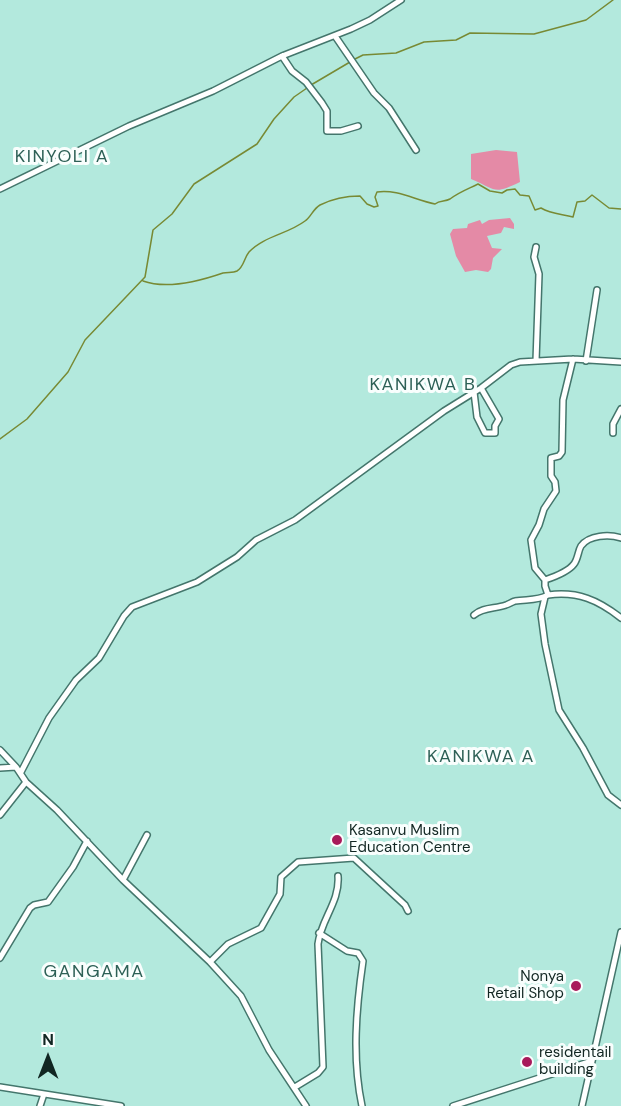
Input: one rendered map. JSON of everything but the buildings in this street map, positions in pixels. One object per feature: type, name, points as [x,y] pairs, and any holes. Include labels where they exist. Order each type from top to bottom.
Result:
[{"type":"street","points":[[0,189],[129,126],[213,91],[282,56],[370,20],[400,0]]},
{"type":"street","points":[[335,36],[374,93],[389,108],[416,150]]},
{"type":"street","points":[[282,56],[292,71],[306,82],[327,111],[327,131],[341,131],[358,126]]},
{"type":"street","points":[[536,247],[534,257],[539,274],[536,361]]},
{"type":"street","points":[[586,361],[597,290]]},
{"type":"street","points":[[573,359],[563,400],[562,452],[559,456],[551,458],[551,476],[555,482],[556,491],[544,509],[531,540],[535,567],[545,580],[547,596],[541,614],[559,710],[584,748],[608,795],[621,805]]},
{"type":"street","points":[[21,772],[49,718],[76,680],[99,658],[124,616],[132,607],[197,582],[237,557],[256,540],[295,520],[383,458],[444,411],[482,388],[514,364],[573,359],[621,362]]},
{"type":"street","points":[[474,392],[477,417],[484,433],[495,433],[495,426],[499,419],[482,388]]},
{"type":"street","points":[[613,433],[613,424],[621,409]]},
{"type":"street","points":[[545,580],[567,570],[574,564],[581,546],[590,540],[613,536],[621,538]]},
{"type":"street","points":[[474,615],[479,610],[499,607],[514,601],[536,600],[564,593],[578,594],[611,610],[621,618]]},
{"type":"street","points":[[0,750],[21,772],[26,782],[57,810],[123,880],[210,962],[248,1006],[269,1050],[306,1106]]},
{"type":"street","points":[[0,768],[16,767]]},
{"type":"street","points":[[0,815],[26,782]]},
{"type":"street","points":[[123,880],[147,835]]},
{"type":"street","points":[[0,958],[30,908],[48,902],[73,867],[87,841]]},
{"type":"street","points":[[210,962],[228,944],[261,928],[280,894],[281,877],[298,862],[354,858],[405,905],[408,911]]},
{"type":"street","points":[[295,1087],[318,1073],[324,1063],[318,944],[320,933],[335,902],[338,876]]},
{"type":"street","points":[[582,1106],[621,932]]},
{"type":"street","points":[[320,933],[347,951],[358,953],[363,961],[358,997],[356,1075],[362,1106]]},
{"type":"street","points":[[453,1106],[592,1061]]},
{"type":"street","points":[[0,1088],[121,1106]]},
{"type":"street","points":[[40,1106],[44,1094]]},
{"type":"shaded area","points":[[496,150],[517,152],[520,182],[499,190],[471,179],[471,154]]},
{"type":"shaded area","points":[[510,218],[514,229],[504,227],[501,233],[487,236],[492,248],[502,249],[493,258],[491,269],[488,272],[476,270],[465,272],[456,256],[450,234],[453,229],[467,228],[468,224],[480,220],[482,224],[489,220]]},
{"type":"waterway","points":[[355,59],[363,55],[396,53],[424,42],[456,40],[470,33],[534,34],[586,20],[613,0]]},
{"type":"waterway","points":[[311,85],[350,62]]},
{"type":"waterway","points":[[0,439],[27,419],[68,372],[85,340],[145,277],[153,230],[172,214],[194,184],[257,144],[274,119],[294,97],[307,88]]},
{"type":"waterway","points":[[143,281],[173,285],[235,272],[241,267],[247,254],[255,247],[298,225],[320,205],[339,198],[360,196],[367,204],[374,207],[378,206],[375,197],[377,192],[399,193],[435,204],[448,200],[478,184],[490,191],[502,193],[515,189],[520,195],[529,196],[535,210],[541,208],[573,217],[577,202],[585,201],[592,195],[609,208],[621,209]]},
{"type":"place","name":"Kasanvu Muslim Education Centre","points":[[337,840]]},
{"type":"place","name":"Nonya Retail Shop","points":[[576,986]]},
{"type":"place","name":"residentail building","points":[[527,1062]]},
{"type":"district","name":"KINYOLI A","points":[[62,157]]},
{"type":"district","name":"KANIKWA B","points":[[423,385]]},
{"type":"district","name":"KANIKWA A","points":[[481,757]]},
{"type":"district","name":"GANGAMA","points":[[94,972]]}]
